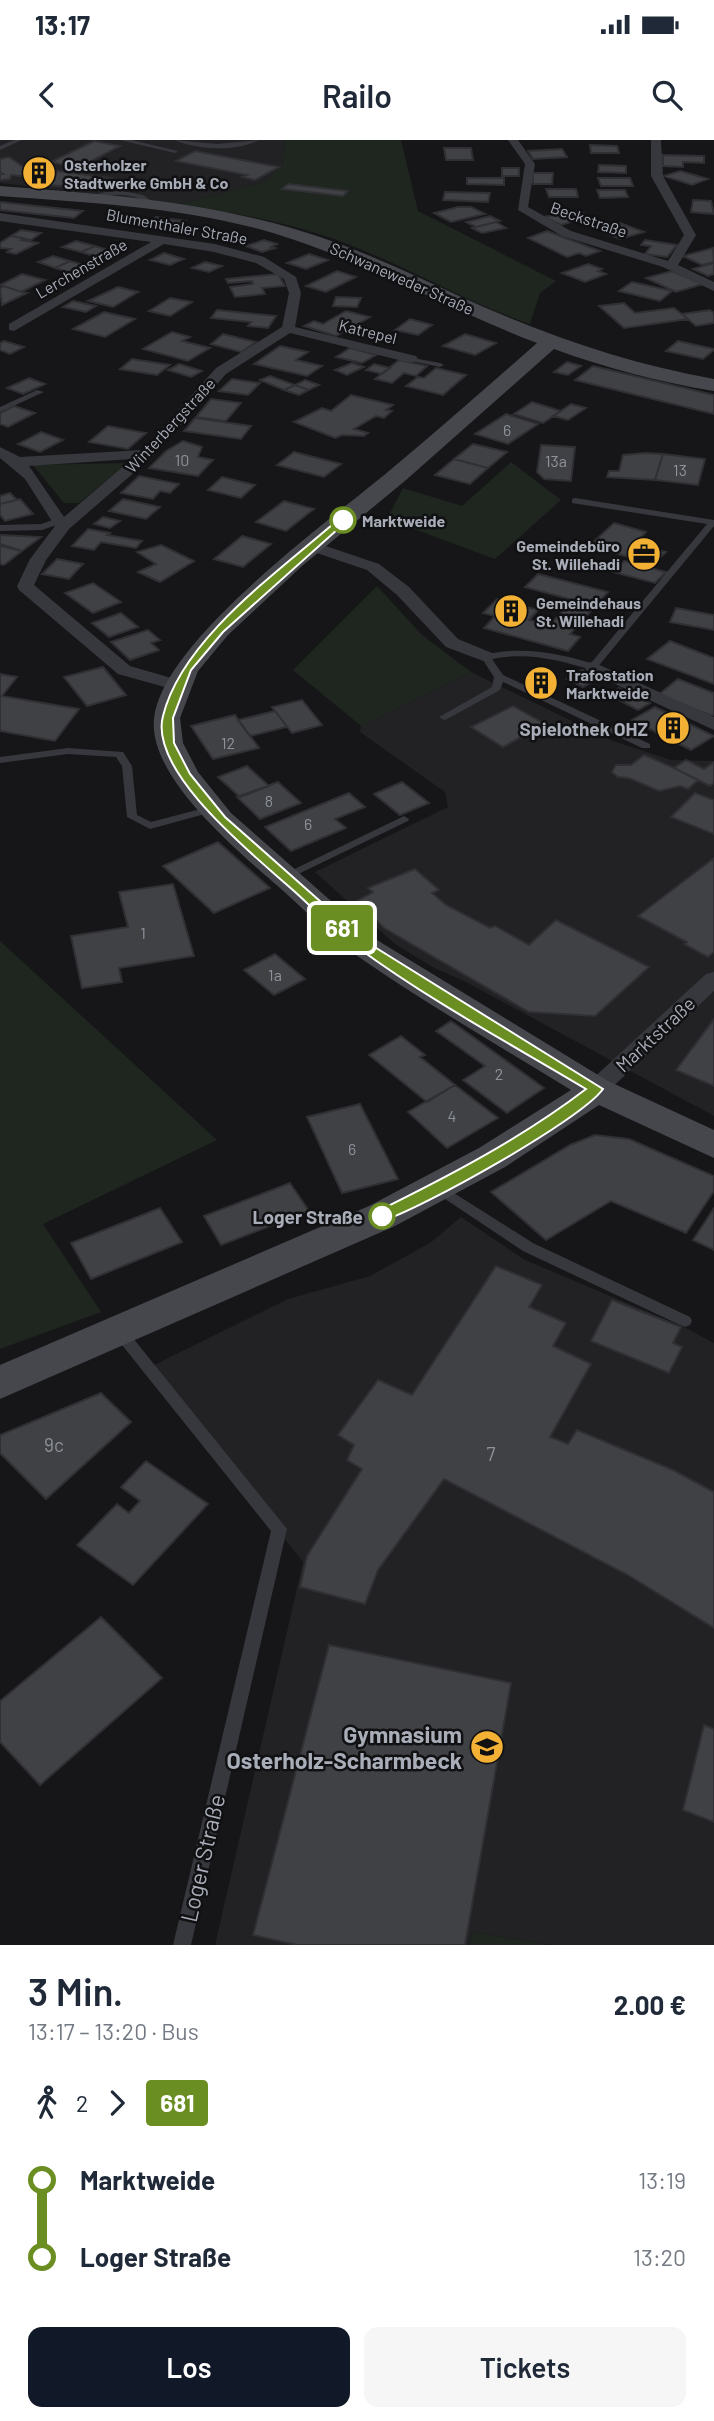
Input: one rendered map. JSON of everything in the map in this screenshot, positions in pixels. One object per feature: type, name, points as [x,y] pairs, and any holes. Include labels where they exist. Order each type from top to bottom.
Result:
[{"type":"street","name":"Beckstraße","points":[[513,140],[530,164],[522,208],[538,220],[570,234],[672,265],[714,287]]},
{"type":"street","points":[[656,140],[657,176],[690,235],[672,265]]},
{"type":"street","name":"Schwaneweder Straße","points":[[0,191],[156,206],[227,218],[312,239],[377,264],[551,341],[639,368],[714,385]]},
{"type":"street","name":"Blumenthaler Straße","points":[[0,217],[165,239],[260,260],[290,276],[295,293],[288,329]]},
{"type":"street","name":"Lerchenstraße","points":[[14,327],[165,239]]},
{"type":"street","name":"Katrepel","points":[[288,329],[411,359]]},
{"type":"street","name":"Winterbergstraße","points":[[182,677],[124,670],[24,586],[61,524],[147,454],[221,371],[288,329]]},
{"type":"street","points":[[551,341],[311,547],[219,630],[182,677],[167,718],[169,743],[185,775],[212,809],[360,944],[596,1089],[714,1145]]},
{"type":"street","points":[[0,451],[19,462],[36,483],[61,524]]},
{"type":"street","points":[[19,462],[147,454]]},
{"type":"street","points":[[311,547],[373,567],[402,591],[452,643],[486,657]]},
{"type":"street","points":[[593,667],[714,724]]},
{"type":"street","name":"Marktstraße","points":[[596,1089],[714,979]]},
{"type":"street","points":[[0,1383],[382,1216],[551,1124],[596,1089]]},
{"type":"lane","points":[[0,148],[19,140]]},
{"type":"lane","points":[[123,140],[175,150]]},
{"type":"lane","points":[[177,140],[216,148],[238,146],[256,140]]},
{"type":"lane","name":"Katrepel","points":[[411,359],[440,365]]},
{"type":"lane","points":[[0,410],[40,392]]},
{"type":"lane","points":[[575,501],[713,522],[593,667],[542,651],[512,651],[486,657],[499,677],[646,746]]},
{"type":"lane","points":[[0,528],[61,524]]},
{"type":"lane","points":[[444,717],[497,688],[499,677]]},
{"type":"lane","points":[[0,760],[68,751],[119,754],[127,766],[132,817],[150,827],[212,809]]},
{"type":"lane","points":[[284,877],[404,819]]},
{"type":"lane","points":[[437,1188],[528,1247],[685,1321]]},
{"type":"lane","name":"Loger Straße","points":[[118,1331],[279,1529],[182,1945]]},
{"type":"shaded area","points":[[0,140],[285,140],[282,166],[261,183],[180,204],[0,183]]},
{"type":"shaded area","points":[[285,140],[401,140],[418,211],[556,281],[540,293],[530,324],[340,241],[272,221],[180,204],[261,183],[282,166]]},
{"type":"shaded area","points":[[511,462],[561,500],[495,559],[387,519],[403,488],[462,506]]},
{"type":"shaded area","points":[[128,463],[79,503],[64,503],[33,465]]},
{"type":"shaded area","name":"Marktweide","points":[[377,586],[422,635],[471,672],[361,726],[293,670]]},
{"type":"shaded area","points":[[471,672],[613,741],[671,760],[714,761],[714,1116],[464,981],[434,968],[395,944],[315,872],[448,807],[445,792],[360,732],[361,726]]},
{"type":"shaded area","points":[[0,941],[217,1140],[43,1224],[101,1312],[0,1349]]},
{"type":"shaded area","name":"Gymnasium Osterholz-Scharmbeck","points":[[461,1217],[525,1260],[686,1328],[714,1343],[714,1945],[550,1945],[472,1932],[470,1945],[215,1945],[303,1562],[150,1367],[288,1299],[370,1276],[430,1243]]},
{"type":"shaded area","points":[[472,1932],[550,1945],[470,1945]]},
{"type":"building","points":[[94,141],[120,146],[78,168],[51,162]]},
{"type":"building","points":[[590,145],[617,146],[619,153],[591,153]]},
{"type":"building","points":[[444,148],[471,148],[473,160],[446,160]]},
{"type":"building","points":[[562,149],[567,157],[533,159],[528,151]]},
{"type":"building","points":[[195,151],[279,167],[255,180],[242,177],[247,175],[176,161]]},
{"type":"building","points":[[663,155],[704,156],[704,163],[683,162],[683,167],[663,166]]},
{"type":"building","name":"Osterholzer Stadtwerke GmbH & Co","points":[[9,157],[22,166],[117,179],[110,189],[46,185],[51,179],[11,175],[10,179],[0,180],[0,174],[3,174],[0,172],[0,159]]},
{"type":"building","points":[[599,165],[626,166],[626,173],[598,172]]},
{"type":"building","points":[[502,168],[519,168],[519,176],[502,176]]},
{"type":"building","points":[[680,171],[708,179],[692,185],[664,176]]},
{"type":"building","points":[[533,173],[553,173],[552,184],[533,184]]},
{"type":"building","points":[[467,178],[504,178],[504,185],[467,184]]},
{"type":"building","points":[[598,178],[630,178],[633,186],[601,186]]},
{"type":"building","points":[[288,184],[348,191],[343,196],[282,189]]},
{"type":"building","points":[[546,189],[576,189],[578,197],[549,197]]},
{"type":"building","points":[[597,190],[625,190],[628,197],[600,198]]},
{"type":"building","points":[[445,192],[490,193],[488,202],[443,200]]},
{"type":"building","points":[[693,200],[711,201],[714,214],[691,212]]},
{"type":"building","points":[[0,202],[83,211],[74,218],[0,210]]},
{"type":"building","points":[[471,207],[485,214],[451,222],[434,213]]},
{"type":"building","points":[[577,211],[583,213],[570,217],[578,220],[561,225],[544,217]]},
{"type":"building","points":[[490,216],[500,221],[476,227],[466,222]]},
{"type":"building","points":[[156,217],[185,221],[173,229],[144,224]]},
{"type":"building","points":[[496,222],[506,228],[482,233],[472,228]]},
{"type":"building","points":[[620,223],[644,232],[620,239],[605,233],[612,231],[604,228]]},
{"type":"building","points":[[21,230],[41,233],[31,240],[11,236]]},
{"type":"building","points":[[547,231],[600,251],[586,256],[579,253],[567,257],[528,238]]},
{"type":"building","points":[[11,236],[38,243],[16,254],[7,252],[11,249],[0,248],[0,243]]},
{"type":"building","points":[[264,240],[277,244],[271,247],[275,248],[262,252],[246,246]]},
{"type":"building","points":[[645,240],[677,245],[667,257],[645,254],[651,246],[641,245]]},
{"type":"building","points":[[76,241],[95,246],[81,252],[62,247]]},
{"type":"building","points":[[95,246],[114,252],[100,258],[81,252]]},
{"type":"building","points":[[713,248],[714,262],[702,265],[683,256]]},
{"type":"building","points":[[164,253],[184,259],[170,265],[150,260]]},
{"type":"building","points":[[309,254],[328,260],[306,269],[287,263]]},
{"type":"building","points":[[53,256],[70,261],[55,268],[38,262]]},
{"type":"building","points":[[70,261],[90,267],[75,274],[55,268]]},
{"type":"building","points":[[205,262],[222,266],[209,272],[192,268]]},
{"type":"building","points":[[714,263],[714,274],[708,276],[693,269]]},
{"type":"building","points":[[588,264],[602,269],[598,271],[606,274],[585,282],[562,273]]},
{"type":"building","points":[[337,271],[356,277],[326,292],[306,286]]},
{"type":"building","points":[[672,271],[703,284],[676,292],[646,278]]},
{"type":"building","points":[[22,274],[45,280],[21,292],[0,285]]},
{"type":"building","points":[[278,274],[285,286],[262,288],[265,294],[235,297],[230,287],[253,284],[252,281],[228,283],[226,279]]},
{"type":"building","points":[[632,282],[672,291],[660,301],[619,291]]},
{"type":"building","points":[[4,286],[27,293],[2,305],[0,288]]},
{"type":"building","points":[[118,287],[138,292],[113,307],[88,301]]},
{"type":"building","points":[[336,297],[361,298],[357,307],[333,306]]},
{"type":"building","points":[[170,298],[192,302],[170,316],[149,311]]},
{"type":"building","points":[[73,301],[96,306],[86,312],[63,307]]},
{"type":"building","points":[[624,303],[635,313],[674,308],[688,319],[624,328],[599,306]]},
{"type":"building","points":[[217,310],[276,316],[268,328],[248,326],[251,322],[211,318]]},
{"type":"building","points":[[710,310],[714,313],[714,323],[696,326],[682,314]]},
{"type":"building","points":[[346,311],[370,317],[336,336],[304,326],[314,321],[323,324]]},
{"type":"building","points":[[104,312],[135,319],[105,337],[73,329]]},
{"type":"building","points":[[410,319],[432,325],[418,335],[395,330]]},
{"type":"building","points":[[172,332],[190,337],[182,341],[210,348],[188,361],[143,349]]},
{"type":"building","points":[[223,334],[256,342],[241,352],[211,344]]},
{"type":"building","points":[[465,334],[496,343],[475,355],[443,346]]},
{"type":"building","points":[[4,341],[24,347],[10,354],[0,350],[0,343]]},
{"type":"building","points":[[678,341],[714,350],[703,359],[666,351]]},
{"type":"building","points":[[280,346],[308,352],[296,360],[322,366],[307,376],[254,364]]},
{"type":"building","points":[[350,348],[376,355],[362,363],[336,357]]},
{"type":"building","points":[[132,359],[170,365],[157,375],[120,369]]},
{"type":"building","points":[[399,360],[427,366],[416,376],[404,373],[392,383],[375,379]]},
{"type":"building","points":[[567,362],[581,366],[568,375],[554,372]]},
{"type":"building","points":[[352,363],[364,367],[347,375],[335,370]]},
{"type":"building","points":[[179,364],[202,371],[191,377],[168,370]]},
{"type":"building","points":[[374,364],[390,368],[382,374],[366,370]]},
{"type":"building","points":[[593,366],[714,395],[714,414],[575,380]]},
{"type":"building","points":[[436,368],[466,375],[443,395],[406,386],[418,377],[424,378]]},
{"type":"building","points":[[270,376],[295,385],[284,390],[260,380]]},
{"type":"building","points":[[29,378],[45,384],[23,394],[7,388]]},
{"type":"building","points":[[232,379],[260,383],[248,395],[219,391]]},
{"type":"building","points":[[305,380],[319,385],[309,390],[295,385]]},
{"type":"building","points":[[295,385],[309,390],[299,395],[284,390]]},
{"type":"building","points":[[351,395],[393,405],[386,410],[392,411],[384,418],[376,416],[354,429],[368,433],[364,436],[342,435],[335,438],[294,422],[322,408],[331,411]]},
{"type":"building","points":[[211,399],[241,403],[226,421],[196,417]]},
{"type":"building","points":[[532,402],[561,411],[543,423],[514,414]]},
{"type":"building","points":[[571,404],[586,408],[568,420],[553,416]]},
{"type":"building","points":[[14,406],[35,413],[8,427],[0,424],[0,413]]},
{"type":"building","points":[[506,414],[538,424],[508,444],[475,434]]},
{"type":"building","points":[[195,418],[251,426],[241,439],[184,431]]},
{"type":"building","points":[[108,426],[146,433],[128,449],[89,442]]},
{"type":"building","points":[[41,432],[63,440],[40,452],[18,444]]},
{"type":"building","points":[[183,441],[202,447],[198,457],[213,460],[198,476],[149,468],[166,451]]},
{"type":"building","points":[[473,444],[507,452],[488,468],[454,459]]},
{"type":"building","points":[[541,445],[575,447],[571,481],[544,479],[537,472]]},
{"type":"building","points":[[294,452],[341,464],[324,477],[277,465]]},
{"type":"building","points":[[663,454],[655,480],[607,477],[609,471],[619,471],[623,455]]},
{"type":"building","points":[[663,454],[705,459],[698,485],[655,480]]},
{"type":"building","points":[[454,459],[488,468],[470,484],[435,475]]},
{"type":"building","points":[[139,476],[179,484],[170,493],[160,491],[153,499],[121,493]]},
{"type":"building","points":[[222,477],[255,485],[241,498],[208,490]]},
{"type":"building","points":[[10,493],[17,500],[0,504],[0,496]]},
{"type":"building","points":[[20,499],[33,514],[5,521],[0,515],[0,504]]},
{"type":"building","points":[[123,499],[160,507],[146,519],[109,511]]},
{"type":"building","points":[[284,501],[314,509],[286,531],[256,522]]},
{"type":"building","points":[[103,517],[120,521],[110,528],[94,524]]},
{"type":"building","points":[[614,523],[646,532],[635,544],[666,552],[654,564],[589,546]]},
{"type":"building","points":[[88,529],[142,541],[136,548],[101,542],[94,550],[72,546]]},
{"type":"building","points":[[0,535],[41,537],[22,551],[0,544]]},
{"type":"building","points":[[242,536],[271,544],[243,567],[214,559]]},
{"type":"building","points":[[161,545],[194,561],[160,582],[138,572],[156,564],[137,552]]},
{"type":"building","points":[[0,546],[22,551],[4,565],[0,564]]},
{"type":"building","points":[[57,559],[83,564],[69,579],[42,574]]},
{"type":"building","points":[[624,561],[666,572],[655,583],[613,572]]},
{"type":"building","name":"Gemeindehaus St. Willehadi","points":[[538,574],[608,592],[570,634],[580,637],[568,651],[484,628],[495,616],[483,613],[497,599],[538,610],[529,620],[550,625],[573,600],[525,587]]},
{"type":"building","points":[[93,583],[121,602],[93,613],[65,593]]},
{"type":"building","points":[[676,608],[714,615],[714,630],[670,622]]},
{"type":"building","points":[[121,613],[138,627],[109,637],[92,623]]},
{"type":"building","points":[[148,630],[160,640],[151,643],[159,650],[130,660],[111,642]]},
{"type":"building","points":[[670,641],[714,658],[714,684],[647,659]]},
{"type":"building","points":[[103,667],[126,695],[87,706],[64,677]]},
{"type":"building","points":[[582,670],[598,678],[583,687],[567,679]]},
{"type":"building","points":[[0,674],[17,677],[2,696],[79,709],[55,741],[0,731]]},
{"type":"building","name":"Trafostation Marktweide","points":[[542,676],[555,683],[541,691],[527,683]]},
{"type":"building","points":[[678,679],[714,693],[712,716],[658,695]]},
{"type":"building","points":[[619,688],[650,703],[638,710],[608,694]]},
{"type":"building","points":[[302,700],[322,725],[292,733],[272,707]]},
{"type":"building","points":[[513,706],[545,724],[503,747],[471,727]]},
{"type":"building","name":"Spielothek OHZ","points":[[655,707],[714,736],[691,750],[632,720]]},
{"type":"building","points":[[275,711],[287,727],[250,736],[238,720]]},
{"type":"building","points":[[235,715],[259,748],[213,759],[191,726]]},
{"type":"building","points":[[644,755],[698,780],[688,789],[680,786],[659,791],[629,778],[618,777],[612,772],[616,765],[631,765]]},
{"type":"building","points":[[686,760],[704,769],[714,762],[714,783],[710,786],[674,768]]},
{"type":"building","points":[[247,766],[269,786],[240,797],[218,777]]},
{"type":"building","points":[[278,782],[301,803],[260,819],[237,797]]},
{"type":"building","points":[[402,782],[429,803],[400,815],[374,794]]},
{"type":"building","points":[[349,793],[365,807],[335,819],[346,828],[291,851],[265,827]]},
{"type":"building","points":[[695,793],[714,800],[714,834],[671,817]]},
{"type":"building","points":[[218,842],[270,888],[214,913],[163,866]]},
{"type":"building","points":[[714,858],[714,952],[708,957],[684,944],[687,942],[638,916]]},
{"type":"building","points":[[415,869],[439,890],[432,893],[446,905],[490,928],[495,926],[529,945],[556,920],[649,967],[595,1016],[529,1012],[384,928],[357,901],[373,892],[368,888]]},
{"type":"building","points":[[173,884],[194,956],[119,968],[122,982],[82,988],[71,936],[128,927],[119,892]]},
{"type":"building","points":[[275,954],[305,979],[274,995],[244,970]]},
{"type":"building","points":[[714,1019],[714,1086],[676,1070]]},
{"type":"building","points":[[451,1021],[544,1088],[507,1113],[463,1080],[485,1066],[436,1031]]},
{"type":"building","points":[[401,1036],[425,1055],[420,1057],[455,1085],[427,1102],[369,1055]]},
{"type":"building","points":[[455,1085],[498,1118],[447,1148],[408,1112]]},
{"type":"building","points":[[360,1104],[398,1179],[342,1193],[307,1117]]},
{"type":"building","points":[[595,1135],[629,1139],[714,1176],[714,1191],[686,1233],[611,1201],[546,1240],[491,1192],[570,1145]]},
{"type":"building","points":[[290,1183],[309,1211],[221,1245],[204,1216]]},
{"type":"building","points":[[160,1208],[182,1242],[91,1279],[71,1243]]},
{"type":"building","points":[[714,1208],[714,1250],[693,1240]]},
{"type":"building","points":[[496,1266],[542,1285],[529,1307],[566,1323],[553,1346],[591,1364],[550,1437],[568,1444],[577,1430],[673,1470],[714,1492],[714,1628],[628,1575],[444,1479],[378,1570],[365,1604],[300,1587],[307,1556],[362,1469],[347,1460],[354,1445],[338,1435],[378,1380],[412,1395]]},
{"type":"building","points":[[612,1300],[681,1327],[673,1343],[682,1347],[669,1373],[591,1341]]},
{"type":"building","points":[[101,1393],[131,1422],[46,1499],[0,1453],[0,1435]]},
{"type":"building","points":[[146,1461],[208,1504],[133,1585],[77,1545],[117,1504],[129,1513],[140,1501],[121,1487]]},
{"type":"building","points":[[101,1617],[162,1678],[40,1785],[0,1742],[0,1701]]},
{"type":"building","points":[[329,1645],[511,1683],[465,1945],[297,1945],[253,1935]]},
{"type":"building","points":[[704,1725],[714,1729],[714,1822],[683,1810]]},
{"type":"bus line","name":"681","points":[[343,520],[219,630],[186,669],[167,718],[169,743],[185,775],[220,819],[360,944],[596,1089],[551,1124],[382,1216]]},
{"type":"place","name":"Osterholzer Stadtwerke GmbH & Co","points":[[39,173]]},
{"type":"place","name":"Marktweide","points":[[343,520]]},
{"type":"place","name":"Gemeindebüro St. Willehadi","points":[[644,554]]},
{"type":"place","name":"Gemeindehaus St. Willehadi","points":[[511,611]]},
{"type":"place","name":"Trafostation Marktweide","points":[[541,683]]},
{"type":"place","name":"Spielothek OHZ","points":[[673,728]]},
{"type":"place","name":"Loger Straße","points":[[382,1216]]},
{"type":"place","name":"Gymnasium Osterholz-Scharmbeck","points":[[487,1747]]}]
